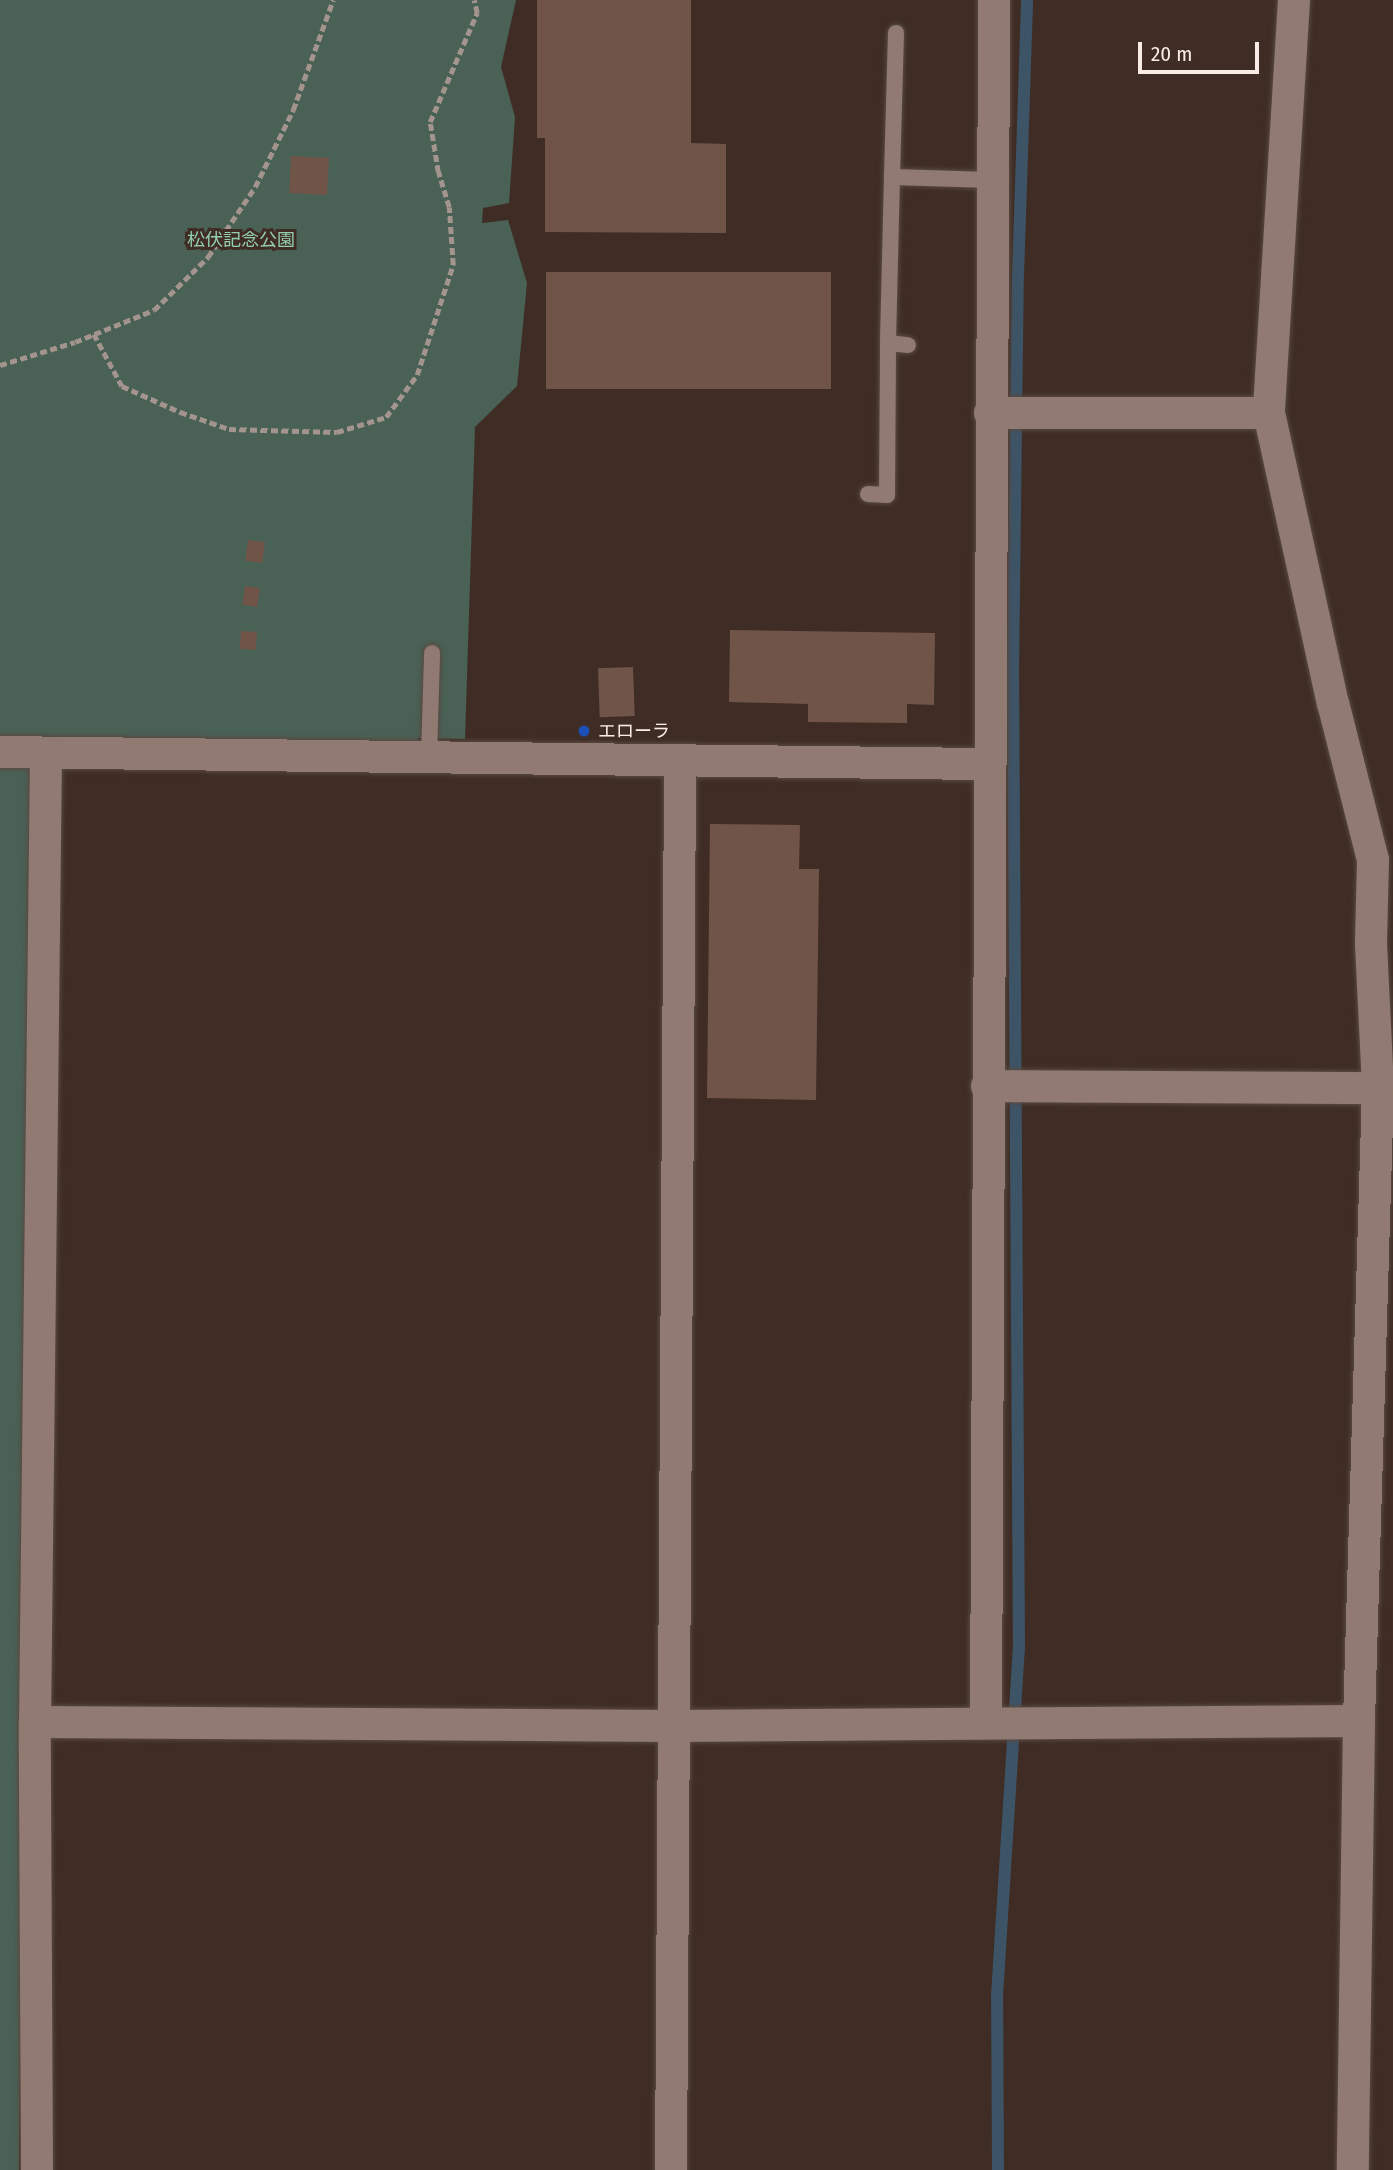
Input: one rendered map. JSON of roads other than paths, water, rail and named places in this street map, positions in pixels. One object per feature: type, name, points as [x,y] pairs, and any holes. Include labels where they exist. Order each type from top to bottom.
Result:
[{"type":"street","points":[[986,1723],[993,0]]},
{"type":"street","points":[[1294,0],[1269,413],[1327,677],[1383,854],[1371,944],[1378,1088],[1359,1721],[1353,2170]]},
{"type":"street","points":[[990,413],[1269,413]]},
{"type":"street","points":[[0,752],[429,757],[541,748],[680,760],[989,764]]},
{"type":"street","points":[[37,2170],[35,1722],[46,753]]},
{"type":"street","points":[[671,2170],[680,760]]},
{"type":"street","points":[[987,1086],[1378,1088]]},
{"type":"street","points":[[35,1722],[673,1726],[1359,1721]]},
{"type":"lane","points":[[868,494],[887,495],[896,33]]},
{"type":"lane","points":[[892,177],[992,180]]},
{"type":"lane","points":[[888,343],[908,345]]},
{"type":"lane","points":[[429,757],[432,653]]},
{"type":"waterway","points":[[998,2170],[997,1996],[1019,1648],[1013,672],[1018,275],[1027,0]]},
{"type":"place","name":"エローラ","points":[[584,731]]},
{"type":"park label","name":"松伏記念公園","points":[[241,240]]}]
